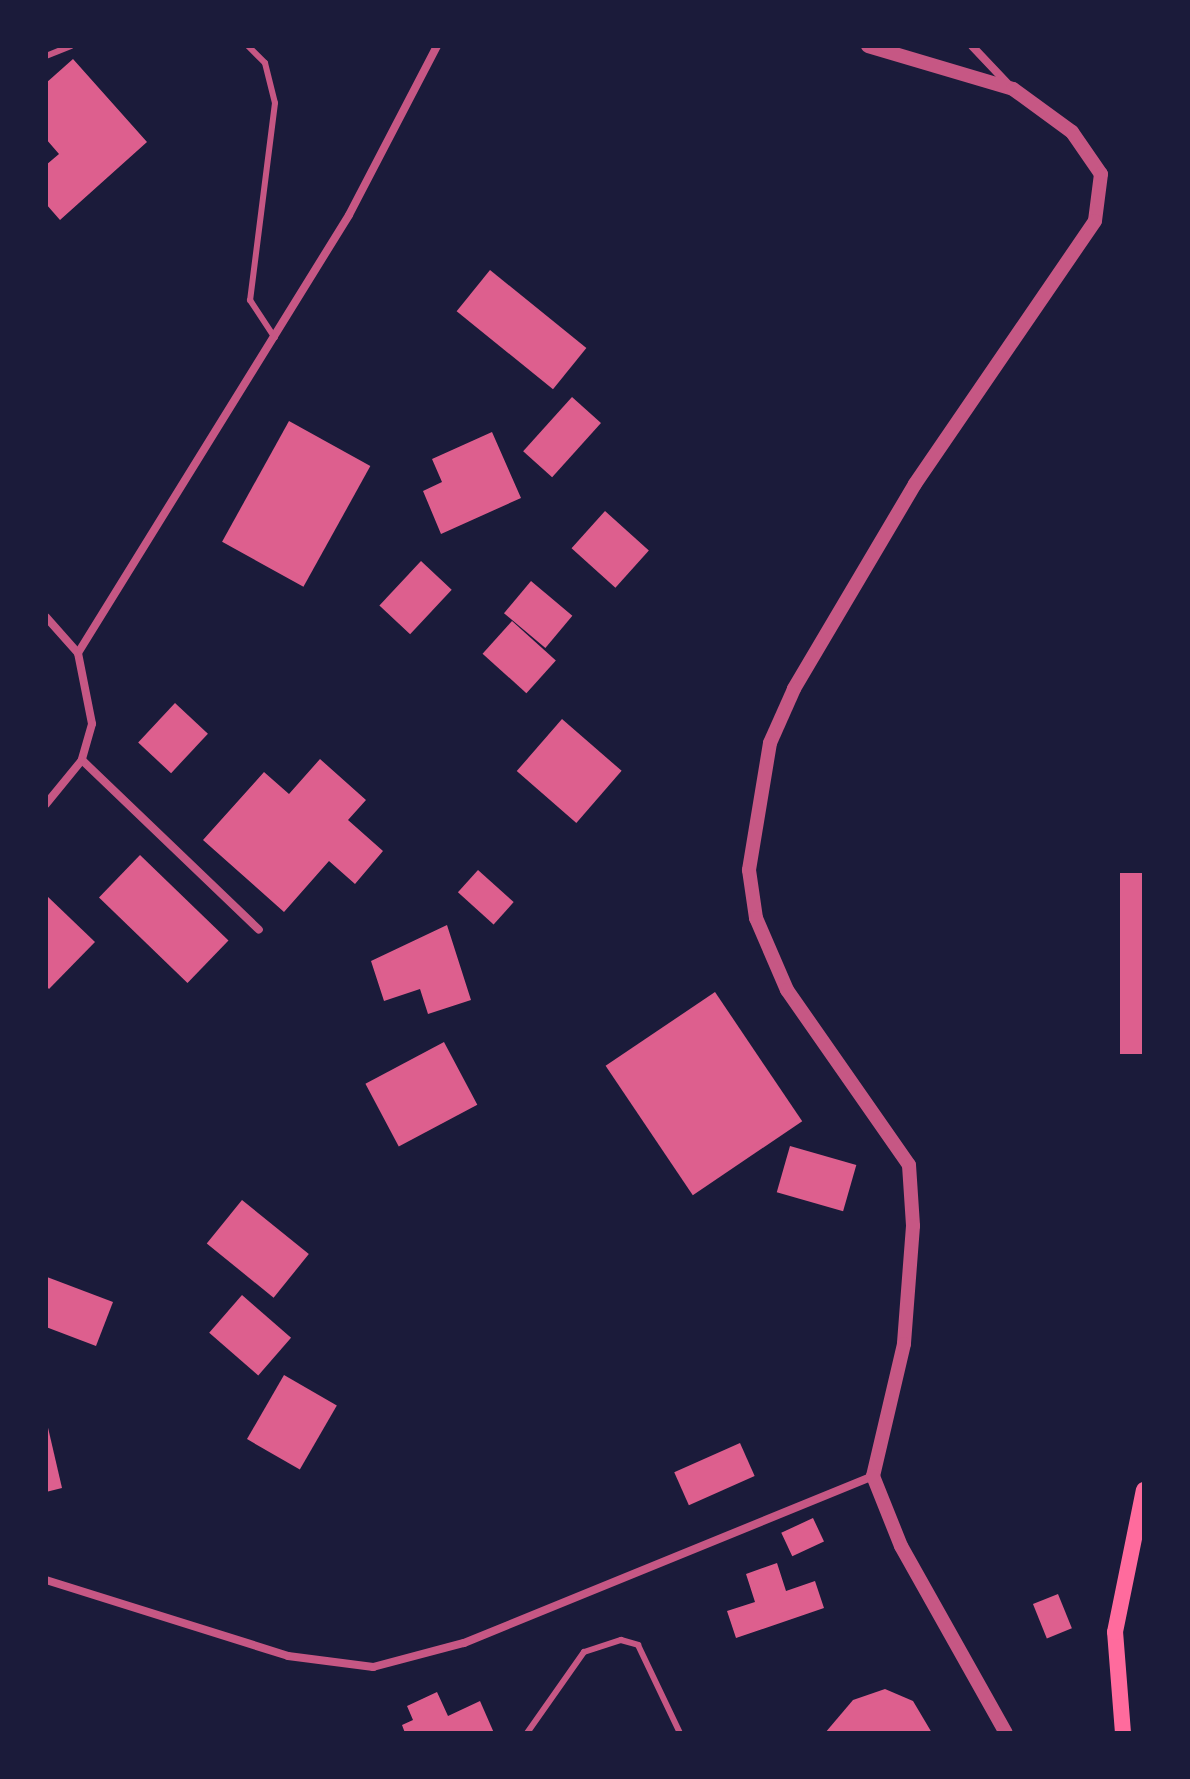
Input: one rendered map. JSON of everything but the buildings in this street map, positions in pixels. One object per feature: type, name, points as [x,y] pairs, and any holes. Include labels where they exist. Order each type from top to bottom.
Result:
[{"type":"main road","points":[[1123,1733],[1115,1632],[1144,1490]]},
{"type":"street","points":[[78,653],[275,338],[437,46]]},
{"type":"street","points":[[868,46],[1013,89]]},
{"type":"street","points":[[972,46],[1013,89],[1072,132],[1101,174],[1095,221],[825,629],[770,743],[755,813],[749,870],[772,961],[909,1165],[913,1226],[904,1344],[873,1476],[901,1546],[1006,1733]]},
{"type":"street","points":[[46,617],[78,653],[92,724],[82,760],[46,804]]},
{"type":"street","points":[[82,760],[259,930]]},
{"type":"street","points":[[46,1580],[288,1656],[373,1667],[464,1643],[873,1476]]},
{"type":"lane","points":[[46,56],[71,46]]},
{"type":"lane","points":[[248,46],[265,63],[275,103],[250,300],[275,338]]},
{"type":"lane","points":[[527,1733],[584,1652],[621,1640],[638,1645],[680,1733]]}]
